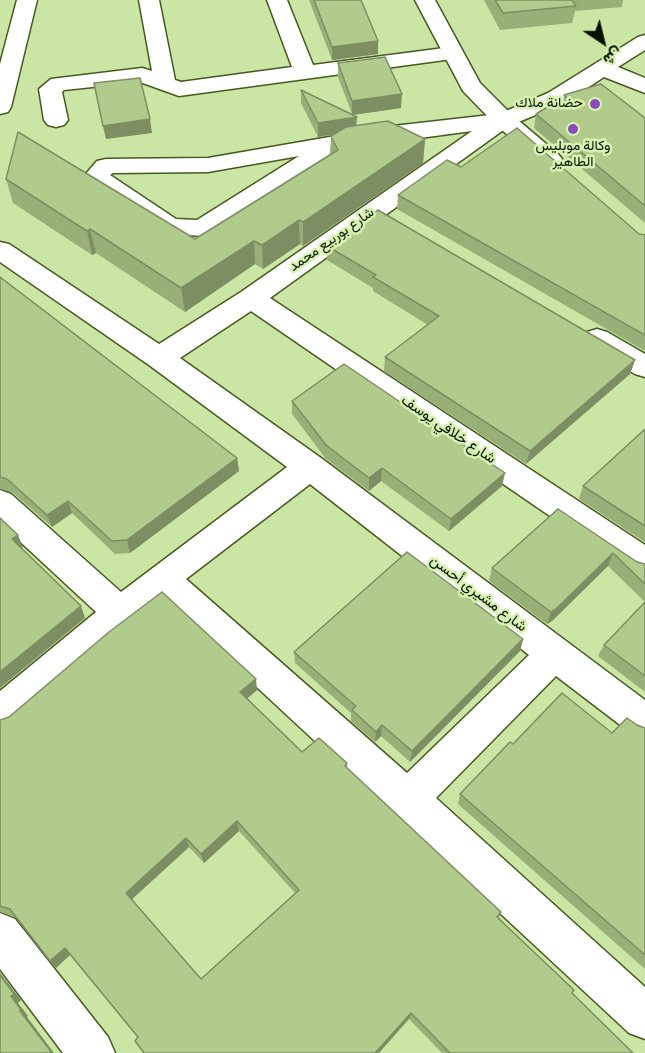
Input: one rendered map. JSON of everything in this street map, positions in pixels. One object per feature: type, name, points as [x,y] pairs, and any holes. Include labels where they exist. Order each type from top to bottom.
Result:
[{"type":"street","points":[[0,107],[27,0]]},
{"type":"street","points":[[149,0],[165,83]]},
{"type":"street","points":[[276,0],[305,72]]},
{"type":"street","points":[[425,0],[471,86],[504,120],[566,172]]},
{"type":"street","points":[[338,143],[202,228],[170,227],[114,191],[96,176],[106,166],[208,165],[393,133],[504,120],[556,98],[645,41]]},
{"type":"street","points":[[56,120],[50,89],[59,84],[142,75],[178,89],[452,52]]},
{"type":"street","points":[[603,69],[645,86]]},
{"type":"street","name":"شارع بوربيع محمد","points":[[159,358],[251,298],[387,216],[445,159],[504,120]]},
{"type":"street","points":[[393,133],[445,159]]},
{"type":"street","name":"شارع مشيري أحسن","points":[[0,250],[159,358],[310,467],[645,722]]},
{"type":"street","name":"شارع خلافي يوسف","points":[[251,298],[645,563]]},
{"type":"street","points":[[573,325],[645,367]]},
{"type":"street","points":[[0,714],[162,578],[310,467]]},
{"type":"street","points":[[0,503],[122,613]]},
{"type":"street","points":[[162,578],[408,799],[645,1017]]},
{"type":"street","points":[[408,799],[556,652]]},
{"type":"street","points":[[0,934],[92,1053]]},
{"type":"building","points":[[314,0],[361,0],[378,41],[332,47]]},
{"type":"building","points":[[495,0],[572,0],[576,6],[503,13]]},
{"type":"building","points":[[385,57],[402,94],[352,101],[338,63]]},
{"type":"building","points":[[140,78],[150,119],[103,126],[94,83]]},
{"type":"building","points":[[601,84],[645,118],[645,206],[536,114],[547,107],[569,100],[564,95]]},
{"type":"building","points":[[301,90],[357,117],[318,123]]},
{"type":"building","points":[[388,121],[425,139],[303,222],[299,220],[262,245],[254,241],[181,288],[90,229],[87,231],[6,179],[18,132],[195,239],[338,150],[331,136],[346,127]]},
{"type":"building","points":[[517,128],[639,234],[645,235],[645,335],[398,195],[447,160],[461,167]]},
{"type":"building","points":[[378,210],[635,360],[530,451],[385,357],[439,316],[373,277],[376,275],[327,246]]},
{"type":"building","points":[[0,277],[237,458],[127,540],[112,541],[68,501],[47,515],[7,479],[0,477]]},
{"type":"building","points":[[344,364],[505,473],[451,519],[382,468],[369,478],[326,445],[292,401]]},
{"type":"building","points":[[645,429],[645,526],[583,486]]},
{"type":"building","points":[[558,509],[637,562],[645,564],[645,584],[613,553],[551,612],[492,568]]},
{"type":"building","points":[[0,518],[18,535],[12,539],[81,606],[0,672]]},
{"type":"building","points":[[407,552],[523,639],[412,751],[382,725],[376,732],[352,710],[356,706],[294,652]]},
{"type":"building","points":[[162,592],[256,679],[240,692],[302,752],[319,738],[347,763],[345,766],[501,912],[497,917],[574,990],[572,993],[633,1053],[450,1053],[411,1013],[375,1053],[144,1053],[135,1041],[138,1037],[65,948],[50,961],[10,909],[0,906],[0,720],[9,717],[109,632]],"holes":[[[237,821],[299,890],[201,979],[126,893],[186,838],[201,854]]]},
{"type":"building","points":[[645,602],[645,676],[604,645]]},
{"type":"building","points":[[562,693],[612,733],[627,718],[645,728],[645,955],[460,794]]},
{"type":"building","points":[[0,975],[14,994],[11,996],[20,1011],[52,1053],[0,1053]]},
{"type":"place","name":"حضانة ملاك","points":[[595,104]]},
{"type":"place","name":"وكالة موبليس الطاهير","points":[[573,129]]}]
